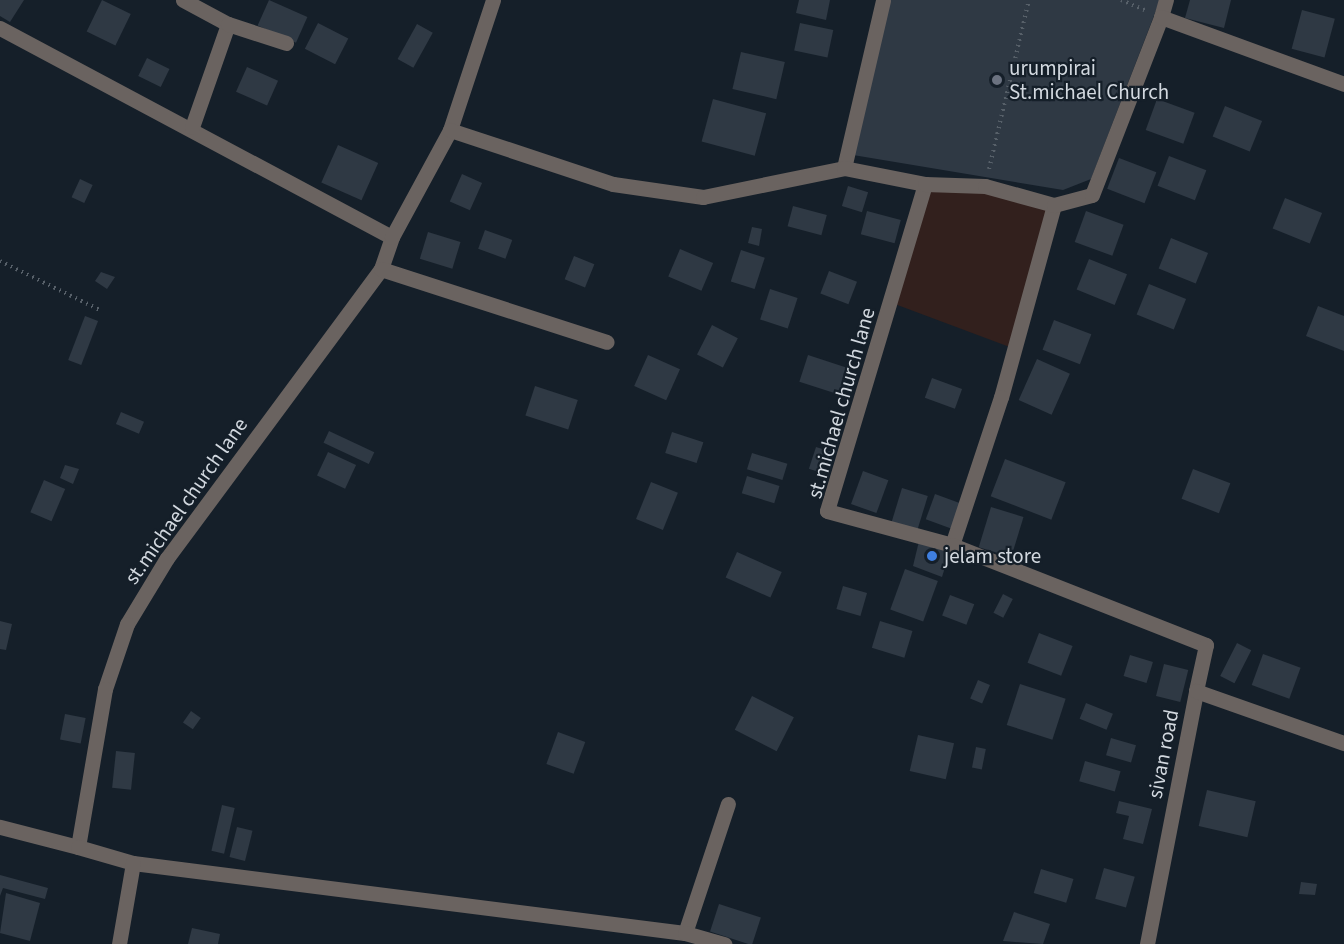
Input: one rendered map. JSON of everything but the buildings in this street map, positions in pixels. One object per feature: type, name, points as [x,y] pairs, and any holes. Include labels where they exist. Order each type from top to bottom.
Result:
[{"type":"street","points":[[183,0],[228,24],[286,43]]},
{"type":"street","name":"st.michael church lane","points":[[78,847],[105,689],[127,624],[167,558],[381,269],[392,237],[450,130],[493,0]]},
{"type":"street","points":[[844,168],[883,0]]},
{"type":"street","points":[[450,130],[613,184],[703,197],[844,168],[925,184],[985,186],[1054,205],[1092,195],[1166,0]]},
{"type":"street","points":[[1161,17],[1344,84]]},
{"type":"street","points":[[192,127],[228,24]]},
{"type":"street","points":[[0,28],[192,127],[392,237]]},
{"type":"street","name":"st.michael church lane","points":[[925,184],[827,510],[952,546]]},
{"type":"street","points":[[1054,205],[1001,397],[952,546],[1206,645],[1196,691]]},
{"type":"street","points":[[381,269],[608,342]]},
{"type":"street","name":"sivan road","points":[[1147,944],[1196,691],[1344,743]]},
{"type":"street","points":[[685,933],[728,804]]},
{"type":"street","points":[[0,827],[133,863],[685,933],[724,944]]},
{"type":"street","points":[[119,944],[133,863]]},
{"type":"path","points":[[985,186],[1029,0]]},
{"type":"path","points":[[0,261],[100,310]]},
{"type":"shaded area","points":[[925,184],[985,186],[1054,205],[1015,349],[892,303]]},
{"type":"place","name":"urumpirai St.michael Church","points":[[997,80]]},
{"type":"place","name":"jelam store","points":[[932,556]]}]
